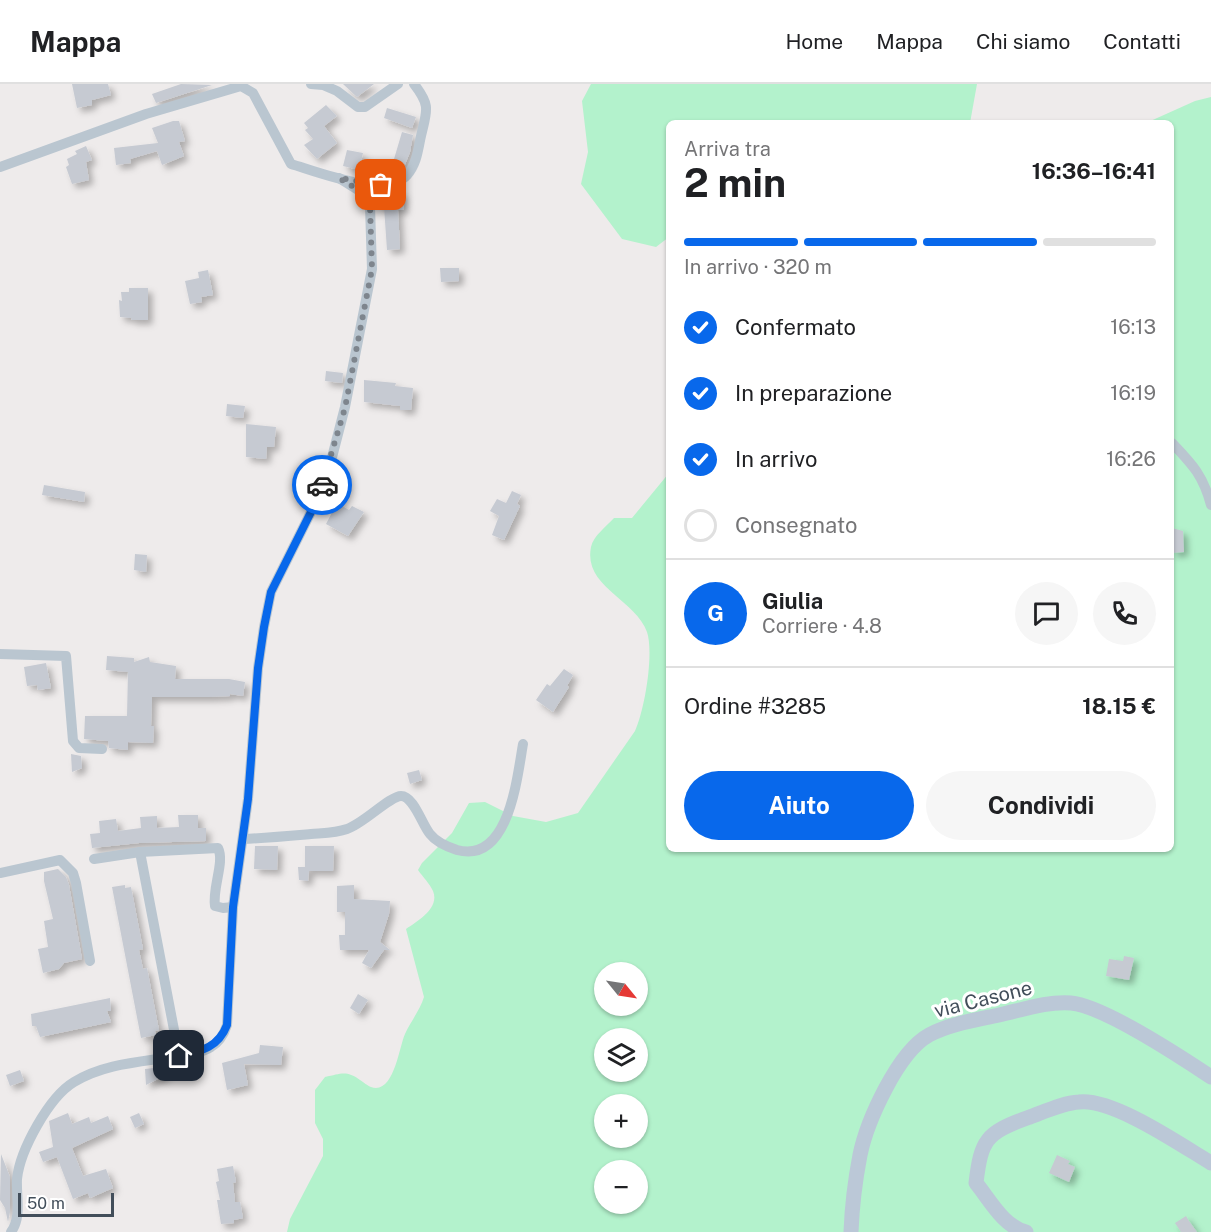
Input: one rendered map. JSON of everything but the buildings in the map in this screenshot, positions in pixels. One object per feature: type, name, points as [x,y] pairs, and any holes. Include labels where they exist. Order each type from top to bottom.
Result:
[{"type":"street","points":[[253,93],[263,84]]},
{"type":"street","points":[[311,84],[323,85],[337,91],[358,107],[365,107],[398,84]]},
{"type":"street","points":[[0,167],[146,114],[241,85],[253,93],[291,164],[339,178],[381,185],[395,183],[406,176],[415,164],[427,109],[423,96],[414,84]]},
{"type":"street","points":[[11,1232],[16,1224],[18,1176],[23,1157],[45,1111],[55,1097],[74,1082],[92,1073],[204,1050],[219,1041],[227,1025],[233,907],[248,799],[258,668],[271,592],[316,502],[328,469],[345,408],[372,269],[370,206],[363,193],[339,178]]},
{"type":"street","points":[[1174,445],[1199,475],[1205,485],[1211,505]]},
{"type":"street","points":[[0,654],[66,656],[73,741],[79,748],[102,749]]},
{"type":"street","points":[[243,839],[347,829],[367,819],[395,797],[403,796],[410,800],[430,835],[436,841],[452,848],[474,852],[484,848],[503,826],[514,789],[523,744]]},
{"type":"street","points":[[94,859],[140,852],[218,848],[221,854],[215,886],[215,906],[233,907]]},
{"type":"street","points":[[140,852],[179,1056]]},
{"type":"street","points":[[0,873],[60,860],[73,873],[76,883],[90,962]]},
{"type":"street","name":"via Casone","points":[[851,1232],[852,1198],[860,1152],[880,1099],[913,1047],[930,1035],[959,1024],[1041,1005],[1071,1003],[1094,1009],[1211,1077]]},
{"type":"street","points":[[1026,1232],[1017,1230],[1005,1220],[976,1183],[984,1143],[1004,1126],[1082,1101],[1110,1107],[1157,1131],[1211,1163]]},
{"type":"green space","points":[[591,84],[977,84],[971,120],[666,120],[666,239],[656,247],[622,239],[581,184],[588,152],[582,101]]},
{"type":"green space","points":[[1211,97],[1211,1232],[287,1232],[290,1219],[323,1156],[323,1139],[315,1123],[315,1090],[325,1077],[343,1074],[351,1075],[371,1087],[379,1088],[385,1084],[394,1068],[405,1034],[424,997],[406,929],[427,913],[433,903],[433,891],[418,870],[422,863],[452,833],[469,803],[485,802],[513,816],[546,822],[578,813],[635,731],[642,709],[649,667],[647,632],[632,610],[602,583],[595,573],[591,561],[591,547],[597,535],[614,518],[632,518],[666,477],[666,852],[1174,852],[1174,120],[1153,120],[1195,101]]},
{"type":"way so far","points":[[322,485],[345,408],[372,269],[370,206],[363,193],[339,178],[381,185]]},
{"type":"route","points":[[179,1056],[212,1046],[219,1041],[227,1025],[233,907],[248,799],[258,668],[264,627],[271,592],[316,502],[322,485]]}]
